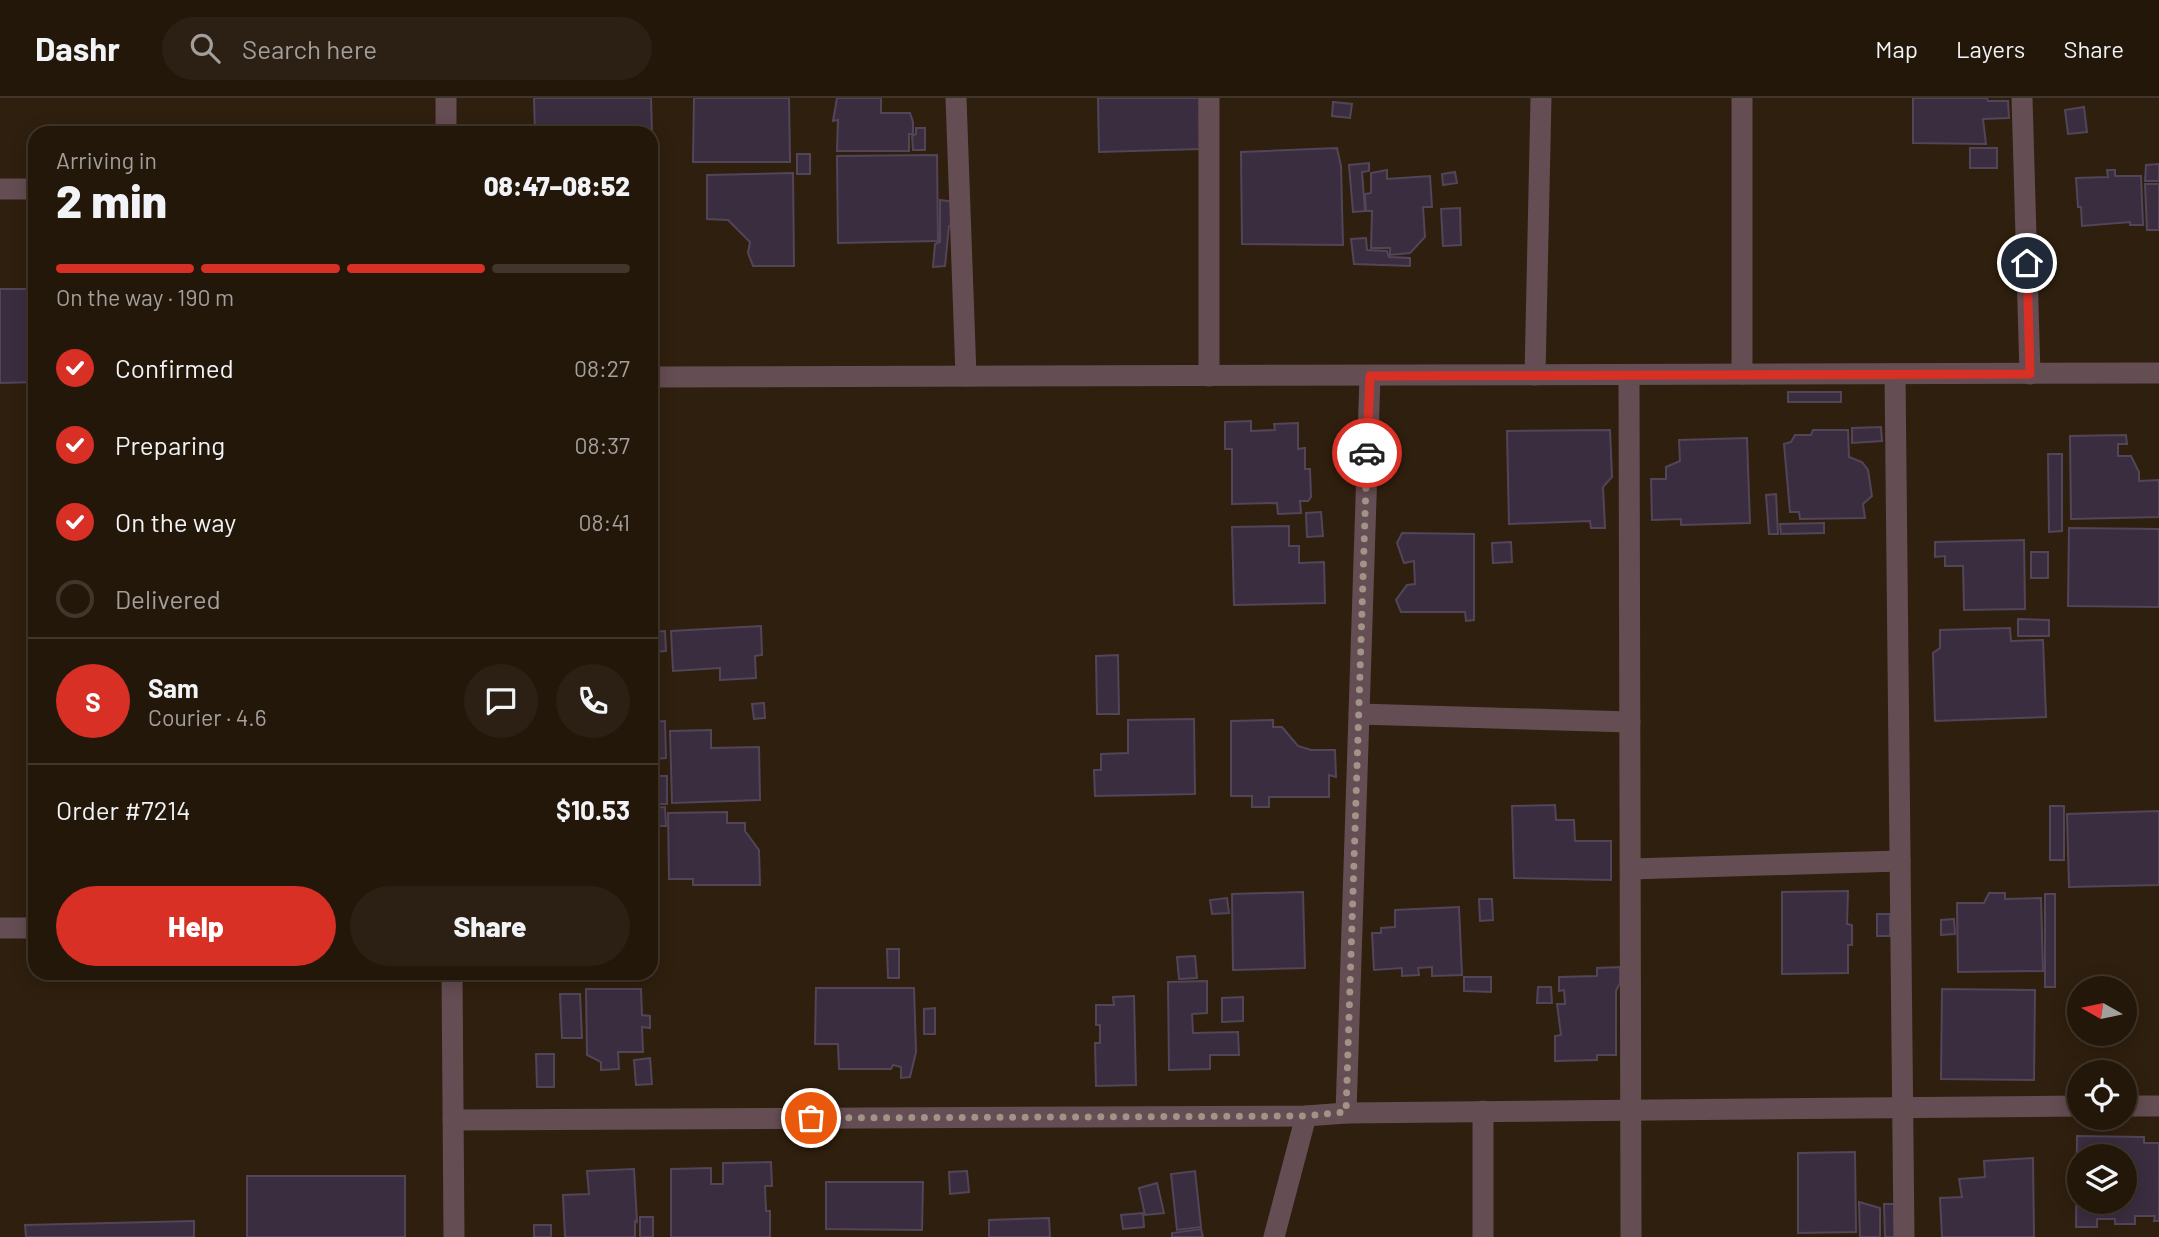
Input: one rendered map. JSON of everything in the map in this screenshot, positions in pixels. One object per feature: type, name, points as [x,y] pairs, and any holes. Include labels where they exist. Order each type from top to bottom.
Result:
[{"type":"street","points":[[446,98],[446,126]]},
{"type":"street","points":[[956,98],[966,376]]},
{"type":"street","points":[[1209,98],[1209,376]]},
{"type":"street","points":[[1535,375],[1541,98]]},
{"type":"street","points":[[1742,98],[1742,374]]},
{"type":"street","points":[[2022,98],[2030,374]]},
{"type":"street","points":[[0,189],[28,189]]},
{"type":"street","points":[[658,377],[2159,373]]},
{"type":"street","points":[[1895,374],[1904,1237]]},
{"type":"street","points":[[1629,375],[1631,1237]]},
{"type":"street","points":[[1346,1112],[1370,376]]},
{"type":"street","points":[[1359,715],[1630,722]]},
{"type":"street","points":[[1631,869],[1900,860]]},
{"type":"street","points":[[0,928],[28,928]]},
{"type":"street","points":[[452,980],[454,1237]]},
{"type":"street","points":[[453,1120],[1306,1116],[1346,1112],[2067,1106]]},
{"type":"street","points":[[2137,1106],[2159,1106]]},
{"type":"street","points":[[1483,1111],[1483,1237]]},
{"type":"street","points":[[1274,1237],[1306,1116]]},
{"type":"building","points":[[534,98],[651,98],[652,126],[535,126]]},
{"type":"building","points":[[694,98],[789,98],[790,162],[693,162]]},
{"type":"building","points":[[837,98],[881,98],[881,113],[910,113],[913,134],[909,134],[909,151],[837,151],[838,120],[833,121]]},
{"type":"building","points":[[1098,98],[1199,98],[1200,149],[1099,152]]},
{"type":"building","points":[[1913,98],[1987,98],[1988,101],[2008,101],[2009,118],[1983,119],[1986,144],[1913,143]]},
{"type":"building","points":[[1333,102],[1352,104],[1350,118],[1332,116]]},
{"type":"building","points":[[2084,107],[2087,132],[2068,134],[2065,110]]},
{"type":"building","points":[[916,128],[925,128],[925,150],[913,150],[912,136],[916,134]]},
{"type":"building","points":[[1337,148],[1341,166],[1343,245],[1242,244],[1241,152]]},
{"type":"building","points":[[1970,148],[1997,148],[1997,168],[1970,168]]},
{"type":"building","points":[[797,154],[810,154],[810,174],[797,174]]},
{"type":"building","points":[[937,155],[938,241],[838,243],[837,156]]},
{"type":"building","points":[[1369,163],[1369,171],[1362,172],[1365,211],[1353,212],[1349,165]]},
{"type":"building","points":[[2159,164],[2159,181],[2145,181],[2146,165]]},
{"type":"building","points":[[1387,170],[1387,179],[1430,176],[1432,207],[1423,207],[1425,237],[1410,253],[1390,255],[1390,248],[1371,248],[1372,211],[1366,211],[1365,194],[1371,193],[1371,173]]},
{"type":"building","points":[[2107,170],[2115,170],[2115,176],[2141,176],[2143,225],[2130,225],[2130,222],[2082,226],[2076,178],[2108,177]]},
{"type":"building","points":[[1455,172],[1457,183],[1443,185],[1442,174]]},
{"type":"building","points":[[793,173],[794,266],[753,266],[748,253],[750,242],[728,220],[707,219],[707,175]]},
{"type":"building","points":[[2145,184],[2159,184],[2159,230],[2147,230]]},
{"type":"building","points":[[940,200],[957,202],[954,225],[949,226],[945,266],[933,267],[935,244],[940,242]]},
{"type":"building","points":[[1460,208],[1461,245],[1443,246],[1441,209]]},
{"type":"building","points":[[1366,238],[1367,250],[1387,251],[1389,257],[1410,258],[1410,266],[1354,264],[1351,239]]},
{"type":"building","points":[[0,289],[28,289],[28,382],[0,383]]},
{"type":"building","points":[[1788,392],[1841,392],[1841,402],[1788,402]]},
{"type":"building","points":[[1251,421],[1251,431],[1275,430],[1274,424],[1298,423],[1298,449],[1305,448],[1305,469],[1310,469],[1311,497],[1308,501],[1300,501],[1301,513],[1278,514],[1277,503],[1232,504],[1232,449],[1225,449],[1225,422]]},
{"type":"building","points":[[1881,427],[1882,441],[1852,443],[1852,428]]},
{"type":"building","points":[[1610,430],[1612,477],[1603,487],[1605,528],[1591,528],[1590,521],[1509,524],[1507,431]]},
{"type":"building","points":[[1813,430],[1848,430],[1849,457],[1862,462],[1868,470],[1872,496],[1863,504],[1865,518],[1800,519],[1799,512],[1790,512],[1784,444],[1791,442],[1795,435],[1811,435]]},
{"type":"building","points":[[2126,435],[2127,444],[2118,444],[2118,456],[2131,456],[2139,472],[2139,481],[2159,480],[2159,517],[2071,519],[2070,436]]},
{"type":"building","points":[[1747,438],[1750,523],[1681,525],[1681,519],[1652,520],[1651,479],[1666,479],[1666,467],[1680,461],[1679,440]]},
{"type":"building","points":[[2048,454],[2062,454],[2062,531],[2049,532]]},
{"type":"building","points":[[1776,494],[1778,534],[1769,534],[1766,495]]},
{"type":"building","points":[[1321,512],[1323,536],[1307,537],[1306,513]]},
{"type":"building","points":[[1824,523],[1824,533],[1781,534],[1780,524]]},
{"type":"building","points":[[1289,526],[1289,546],[1299,546],[1299,563],[1324,562],[1325,603],[1234,605],[1232,527]]},
{"type":"building","points":[[2069,528],[2159,529],[2159,607],[2068,606]]},
{"type":"building","points":[[1402,533],[1474,534],[1474,620],[1466,621],[1465,612],[1401,612],[1396,600],[1407,585],[1415,584],[1414,561],[1404,563],[1397,543]]},
{"type":"building","points":[[2024,540],[2025,609],[1964,610],[1963,566],[1945,566],[1945,556],[1935,557],[1935,542]]},
{"type":"building","points":[[1511,542],[1512,562],[1493,563],[1492,543]]},
{"type":"building","points":[[2031,552],[2048,552],[2048,578],[2031,578]]},
{"type":"building","points":[[2018,619],[2049,620],[2049,636],[2018,636]]},
{"type":"building","points":[[761,626],[762,655],[755,656],[756,678],[720,680],[720,668],[673,671],[671,631]]},
{"type":"building","points":[[2010,628],[2011,641],[2043,640],[2046,717],[1935,721],[1933,653],[1940,648],[1940,630]]},
{"type":"building","points":[[665,631],[666,651],[658,652],[658,632]]},
{"type":"building","points":[[1118,655],[1119,714],[1097,714],[1096,656]]},
{"type":"building","points":[[764,703],[765,718],[754,719],[752,704]]},
{"type":"building","points":[[1194,719],[1195,794],[1095,796],[1094,770],[1101,770],[1101,754],[1128,753],[1128,720]]},
{"type":"building","points":[[1273,720],[1273,727],[1282,727],[1298,746],[1311,750],[1335,750],[1336,777],[1329,775],[1329,797],[1269,797],[1269,807],[1252,807],[1252,796],[1231,796],[1231,721]]},
{"type":"building","points":[[665,721],[666,758],[658,759],[658,722]]},
{"type":"building","points":[[711,730],[711,748],[759,747],[760,800],[672,803],[670,731]]},
{"type":"building","points":[[658,776],[667,776],[667,804],[658,804]]},
{"type":"building","points":[[1555,805],[1556,820],[1574,820],[1575,841],[1611,841],[1611,880],[1514,878],[1512,806]]},
{"type":"building","points":[[2050,806],[2064,806],[2064,860],[2050,860]]},
{"type":"building","points":[[665,807],[666,826],[658,826],[658,808]]},
{"type":"building","points":[[2159,811],[2159,885],[2069,887],[2067,814]]},
{"type":"building","points":[[727,812],[727,823],[745,823],[745,831],[759,850],[760,885],[693,885],[693,879],[669,879],[668,813]]},
{"type":"building","points":[[1848,891],[1847,924],[1852,925],[1852,945],[1848,945],[1848,973],[1782,974],[1782,892]]},
{"type":"building","points":[[1303,892],[1305,968],[1233,970],[1232,894]]},
{"type":"building","points":[[1989,893],[2005,893],[2005,899],[2041,898],[2043,971],[1958,972],[1957,903],[1984,903]]},
{"type":"building","points":[[2045,894],[2055,894],[2055,987],[2045,987]]},
{"type":"building","points":[[1227,898],[1229,913],[1212,914],[1210,900]]},
{"type":"building","points":[[1479,899],[1492,899],[1493,920],[1480,921]]},
{"type":"building","points":[[1459,907],[1462,975],[1432,976],[1432,967],[1418,968],[1419,975],[1402,976],[1402,968],[1374,970],[1372,933],[1381,933],[1381,928],[1395,927],[1395,910]]},
{"type":"building","points":[[1877,914],[1890,914],[1890,936],[1877,936]]},
{"type":"building","points":[[1954,919],[1955,934],[1941,935],[1941,920]]},
{"type":"building","points":[[887,949],[899,949],[899,978],[888,978]]},
{"type":"building","points":[[1195,956],[1197,978],[1179,979],[1177,957]]},
{"type":"building","points":[[1620,967],[1620,983],[1616,991],[1616,1055],[1597,1055],[1597,1060],[1555,1061],[1555,1036],[1561,1035],[1557,1004],[1565,1004],[1564,990],[1559,991],[1559,977],[1597,976],[1597,968]]},
{"type":"building","points":[[1464,977],[1491,977],[1491,992],[1464,991]]},
{"type":"building","points":[[1207,981],[1207,1013],[1192,1014],[1193,1033],[1238,1032],[1239,1055],[1210,1055],[1210,1069],[1169,1070],[1168,982]]},
{"type":"building","points":[[1538,987],[1551,987],[1552,1003],[1537,1003]]},
{"type":"building","points":[[816,988],[914,988],[916,1052],[910,1077],[901,1078],[901,1067],[893,1065],[891,1069],[839,1069],[838,1044],[815,1044]]},
{"type":"building","points":[[586,989],[641,989],[642,1015],[650,1016],[650,1028],[642,1027],[643,1052],[618,1052],[619,1069],[601,1070],[601,1062],[587,1055]]},
{"type":"building","points":[[1942,989],[2035,990],[2034,1080],[1941,1079]]},
{"type":"building","points":[[560,994],[580,994],[582,1038],[562,1038]]},
{"type":"building","points":[[1134,996],[1136,1085],[1096,1086],[1095,1043],[1100,1043],[1100,1025],[1096,1025],[1096,1005],[1114,1005],[1113,997]]},
{"type":"building","points":[[1243,997],[1243,1021],[1222,1022],[1222,998]]},
{"type":"building","points":[[935,1008],[935,1034],[924,1034],[924,1009]]},
{"type":"building","points":[[536,1054],[554,1054],[554,1087],[537,1087]]},
{"type":"building","points":[[650,1058],[652,1084],[636,1085],[634,1060]]},
{"type":"building","points":[[2077,1136],[2144,1137],[2144,1143],[2159,1143],[2159,1221],[2154,1221],[2155,1216],[2135,1216],[2135,1224],[2115,1224],[2115,1219],[2097,1219],[2097,1227],[2076,1227],[2076,1214],[2137,1214],[2137,1144],[2077,1144]]},
{"type":"building","points":[[1855,1152],[1856,1232],[1798,1233],[1798,1153]]},
{"type":"building","points":[[2033,1158],[2034,1237],[1942,1237],[1940,1198],[1962,1197],[1959,1179],[1985,1177],[1984,1161]]},
{"type":"building","points":[[771,1162],[772,1186],[765,1186],[766,1211],[770,1211],[770,1237],[671,1237],[671,1169],[711,1168],[711,1184],[723,1184],[723,1163]]},
{"type":"building","points":[[634,1169],[637,1222],[635,1221],[635,1237],[565,1237],[563,1195],[589,1194],[587,1171]]},
{"type":"building","points":[[967,1171],[969,1192],[950,1194],[949,1172]]},
{"type":"building","points":[[1195,1171],[1201,1227],[1177,1230],[1171,1174]]},
{"type":"building","points":[[247,1176],[405,1176],[405,1237],[247,1237]]},
{"type":"building","points":[[826,1182],[923,1182],[922,1230],[826,1229]]},
{"type":"building","points":[[1157,1183],[1164,1213],[1145,1215],[1139,1188]]},
{"type":"building","points":[[1859,1202],[1880,1208],[1880,1237],[1860,1237]]},
{"type":"building","points":[[1884,1204],[1894,1204],[1895,1237],[1885,1237]]},
{"type":"building","points":[[1143,1213],[1144,1227],[1123,1229],[1121,1215]]},
{"type":"building","points":[[640,1217],[653,1217],[653,1237],[640,1237]]},
{"type":"building","points":[[1049,1218],[1050,1237],[989,1237],[989,1220]]},
{"type":"building","points":[[194,1221],[194,1237],[26,1237],[25,1225]]},
{"type":"building","points":[[534,1225],[551,1225],[551,1237],[534,1237]]},
{"type":"building","points":[[1201,1229],[1203,1237],[1172,1237],[1172,1233]]},
{"type":"way so far","points":[[811,1118],[1306,1116],[1346,1112],[1367,453]]},
{"type":"route","points":[[1367,453],[1370,376],[2030,374],[2027,263]]}]
